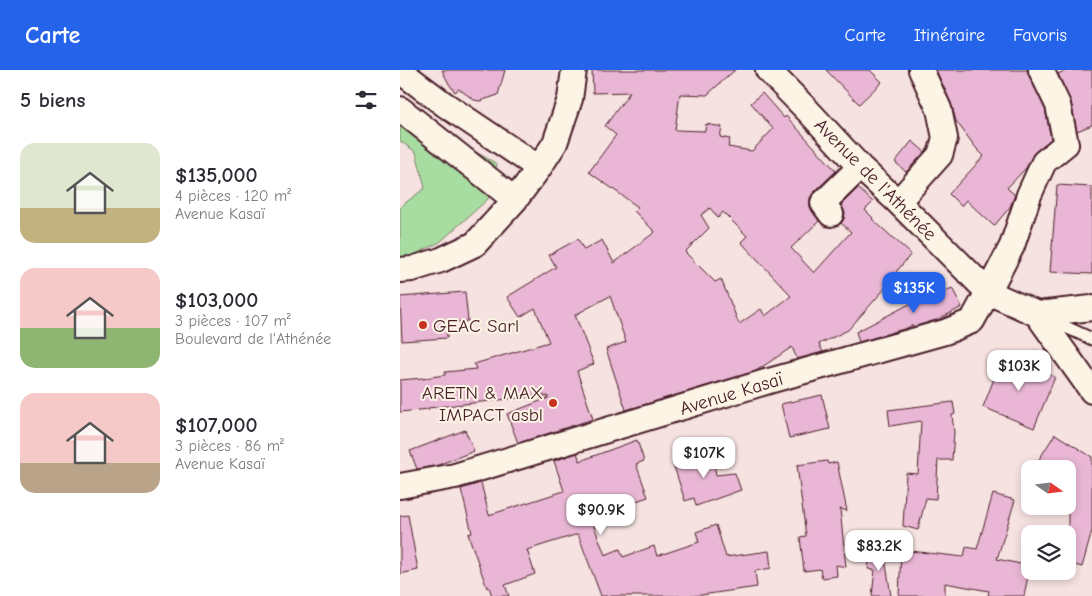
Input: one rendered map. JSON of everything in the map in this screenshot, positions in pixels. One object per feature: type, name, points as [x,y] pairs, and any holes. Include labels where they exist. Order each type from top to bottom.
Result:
[{"type":"street","points":[[400,270],[412,269],[441,260],[476,244],[515,200],[539,168],[555,142],[570,99],[574,70]]},
{"type":"street","name":"Avenue de l'Athénée","points":[[768,70],[860,167],[898,202],[988,292],[1037,314]]},
{"type":"street","points":[[898,202],[940,156],[945,138],[939,109],[921,70]]},
{"type":"street","name":"Avenue Kasaï","points":[[400,486],[455,476],[769,381],[945,332],[972,321],[1012,246],[1029,195],[1044,162],[1066,144],[1058,105],[1041,70]]},
{"type":"street","points":[[400,71],[444,104],[539,168]]},
{"type":"street","points":[[426,130],[444,104]]},
{"type":"street","points":[[400,110],[515,200]]},
{"type":"street","points":[[831,214],[823,203],[860,167]]},
{"type":"street","points":[[1092,308],[1037,314],[1092,391]]},
{"type":"lane","points":[[1037,314],[1092,340]]},
{"type":"green space","points":[[400,109],[497,164],[488,199],[440,242],[400,260],[400,207],[425,188],[416,152],[400,141]]},
{"type":"building","points":[[442,70],[505,70],[498,95],[480,101],[474,100],[459,89],[455,92]]},
{"type":"building","points":[[592,70],[735,70],[707,95],[680,94],[675,130],[705,131],[706,124],[722,127],[720,137],[730,139],[728,147],[752,151],[773,129],[751,103],[762,93],[784,118],[786,116],[836,171],[810,198],[810,206],[819,221],[791,248],[814,273],[851,232],[841,223],[845,213],[841,205],[858,188],[873,202],[865,210],[872,219],[911,254],[896,272],[898,274],[848,330],[819,344],[823,352],[797,359],[792,347],[756,371],[626,410],[606,349],[626,342],[610,296],[575,315],[594,364],[577,371],[593,419],[518,443],[507,414],[548,398],[548,396],[400,412],[400,380],[423,379],[445,375],[445,372],[476,369],[474,364],[549,342],[535,308],[520,317],[507,297],[556,267],[549,255],[578,239],[584,250],[602,240],[614,263],[655,232],[634,211],[638,207],[589,172],[616,135],[605,126],[630,92],[593,93]],"holes":[[[710,208],[718,218],[723,212],[747,236],[741,242],[791,296],[765,316],[761,309],[739,324],[721,279],[715,282],[685,252],[709,228],[701,215]]]},
{"type":"building","points":[[826,70],[870,70],[882,82],[859,104]]},
{"type":"building","points":[[936,70],[1027,70],[1045,109],[1051,139],[1035,152],[1026,168],[1007,188],[1015,195],[1010,207],[994,226],[966,200],[961,206],[949,194],[984,156],[956,121],[951,103]]},
{"type":"building","points":[[1066,70],[1092,70],[1092,125],[1077,131],[1071,102],[1058,74]]},
{"type":"building","points":[[912,141],[925,152],[906,172],[895,162]]},
{"type":"building","points":[[1057,185],[1092,187],[1092,274],[1050,272]]},
{"type":"building","points":[[940,286],[944,292],[952,288],[962,307],[939,319],[859,342],[856,332],[925,296]]},
{"type":"building","name":"GEAC Sarl","points":[[465,292],[468,321],[446,323],[447,338],[402,341],[400,297]]},
{"type":"building","points":[[1003,356],[1055,377],[1034,428],[983,407]]},
{"type":"building","points":[[822,395],[830,429],[789,438],[781,404]]},
{"type":"building","points":[[953,402],[955,414],[952,415],[954,432],[952,460],[938,460],[936,499],[926,498],[918,530],[903,526],[906,473],[918,474],[921,421],[890,426],[888,410]]},
{"type":"building","points":[[465,430],[474,451],[438,465],[417,469],[410,451]]},
{"type":"building","points":[[1055,434],[1092,457],[1092,531],[1082,567],[1076,565],[1076,525],[1068,525],[1068,515],[1076,515],[1076,460],[1039,460]]},
{"type":"building","points":[[637,440],[644,461],[636,464],[648,497],[596,515],[599,524],[594,526],[605,555],[620,549],[623,557],[654,546],[657,556],[699,542],[696,532],[716,525],[726,557],[769,551],[771,568],[755,571],[757,587],[694,596],[601,596],[578,534],[527,550],[535,574],[505,585],[509,596],[492,596],[489,587],[487,588],[468,534],[472,533],[461,489],[481,483],[489,515],[564,491],[554,461],[577,453],[580,461]]},
{"type":"building","points":[[712,450],[716,475],[735,473],[741,490],[696,506],[694,498],[685,501],[673,463]]},
{"type":"building","points":[[827,461],[828,464],[837,462],[847,511],[840,509],[846,567],[836,565],[837,576],[822,578],[820,569],[804,571],[800,537],[806,536],[797,465]]},
{"type":"building","points":[[993,494],[1015,500],[997,559],[1021,564],[1021,580],[1027,580],[1024,596],[988,596],[989,591],[945,583],[945,596],[899,596],[901,550],[964,557],[966,547],[977,549]]},
{"type":"building","points":[[408,515],[418,570],[400,574],[400,516]]},
{"type":"building","points":[[878,545],[883,545],[891,596],[872,596],[875,570],[868,569],[871,546],[878,547]]},
{"type":"place","name":"GEAC Sarl","points":[[423,325]]},
{"type":"place","name":"ARETN & MAX IMPACT asbl","points":[[553,403]]}]
